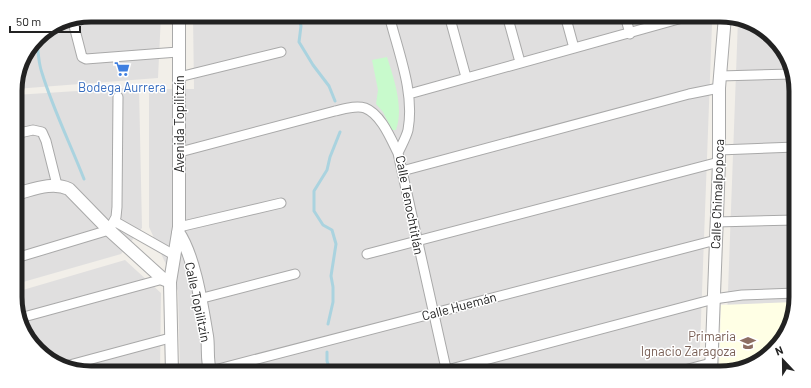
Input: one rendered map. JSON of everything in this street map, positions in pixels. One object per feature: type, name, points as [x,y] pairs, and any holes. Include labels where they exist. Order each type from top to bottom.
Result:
[{"type":"street","name":"Avenida Topilitzín","points":[[172,366],[166,280],[174,255],[179,230],[179,22]]},
{"type":"street","name":"Calle Tenochtitlán","points":[[391,22],[409,94],[407,132],[398,153],[446,366]]},
{"type":"street","points":[[451,22],[466,77]]},
{"type":"street","points":[[509,22],[520,62]]},
{"type":"street","points":[[568,22],[574,48]]},
{"type":"street","points":[[627,22],[630,34]]},
{"type":"street","points":[[409,94],[520,62],[630,34],[670,22]]},
{"type":"street","name":"Calle Chimalpopoca","points":[[711,366],[719,162],[720,82],[724,22]]},
{"type":"street","points":[[74,25],[82,57],[88,59],[178,52]]},
{"type":"street","points":[[179,77],[281,52]]},
{"type":"street","points":[[402,171],[689,94],[720,82],[787,75]]},
{"type":"street","points":[[112,225],[117,207],[118,97]]},
{"type":"street","points":[[180,152],[335,111],[365,108],[372,112],[384,127],[398,153]]},
{"type":"street","points":[[22,132],[33,130],[42,132],[46,141],[57,185]]},
{"type":"street","points":[[719,150],[789,147]]},
{"type":"street","points":[[367,254],[719,162]]},
{"type":"street","points":[[22,192],[57,185],[63,186],[74,193],[112,225],[166,280],[25,317]]},
{"type":"street","points":[[179,230],[281,203]]},
{"type":"street","points":[[716,222],[789,220]]},
{"type":"street","points":[[22,256],[112,225],[174,255]]},
{"type":"street","name":"Calle Topilitzin","points":[[179,230],[189,257],[199,299],[207,337],[208,366]]},
{"type":"street","name":"Calle Huemán","points":[[231,366],[716,240]]},
{"type":"street","points":[[199,299],[295,274]]},
{"type":"street","points":[[466,366],[714,299],[742,295],[789,293]]},
{"type":"street","points":[[73,364],[170,338]]},
{"type":"shaded area","points":[[91,22],[161,22],[158,78],[22,88],[24,73],[29,60],[45,39],[56,31],[69,26]]},
{"type":"shaded area","points":[[193,22],[710,22],[712,24],[699,366],[180,366],[178,291],[149,227],[149,89],[194,89]]},
{"type":"shaded area","points":[[738,24],[755,31],[769,42],[780,56],[787,73],[789,91],[789,297],[788,311],[784,324],[775,339],[763,340],[763,351],[751,359],[734,365],[725,366]]},
{"type":"shaded area","points":[[139,87],[142,228],[121,254],[22,282],[22,95]]},
{"type":"shaded area","points":[[125,260],[161,293],[160,366],[77,365],[56,357],[42,346],[31,332],[24,315],[22,290]]},
{"type":"shaded area","name":"Primaria Ignacio Zaragoza","points":[[789,302],[788,311],[780,332],[774,340],[763,340],[763,351],[751,359],[734,365],[719,366],[721,305]]},
{"type":"green space","points":[[630,22],[643,22],[631,25]]},
{"type":"green space","points":[[387,57],[399,103],[396,130],[392,130],[383,112],[376,104],[378,90],[372,60]]},
{"type":"waterway","points":[[300,22],[301,26],[299,42],[313,65],[329,86],[335,101]]},
{"type":"waterway","points":[[37,47],[38,56],[46,86],[84,179]]},
{"type":"waterway","points":[[328,324],[333,302],[331,276],[336,244],[332,230],[323,225],[314,211],[314,191],[327,170],[330,157],[340,132]]},
{"type":"waterway","points":[[327,352],[329,366]]},
{"type":"place","name":"Bodega Aurrera","points":[[122,69]]},
{"type":"place","name":"Primaria Ignacio Zaragoza","points":[[748,343]]}]
